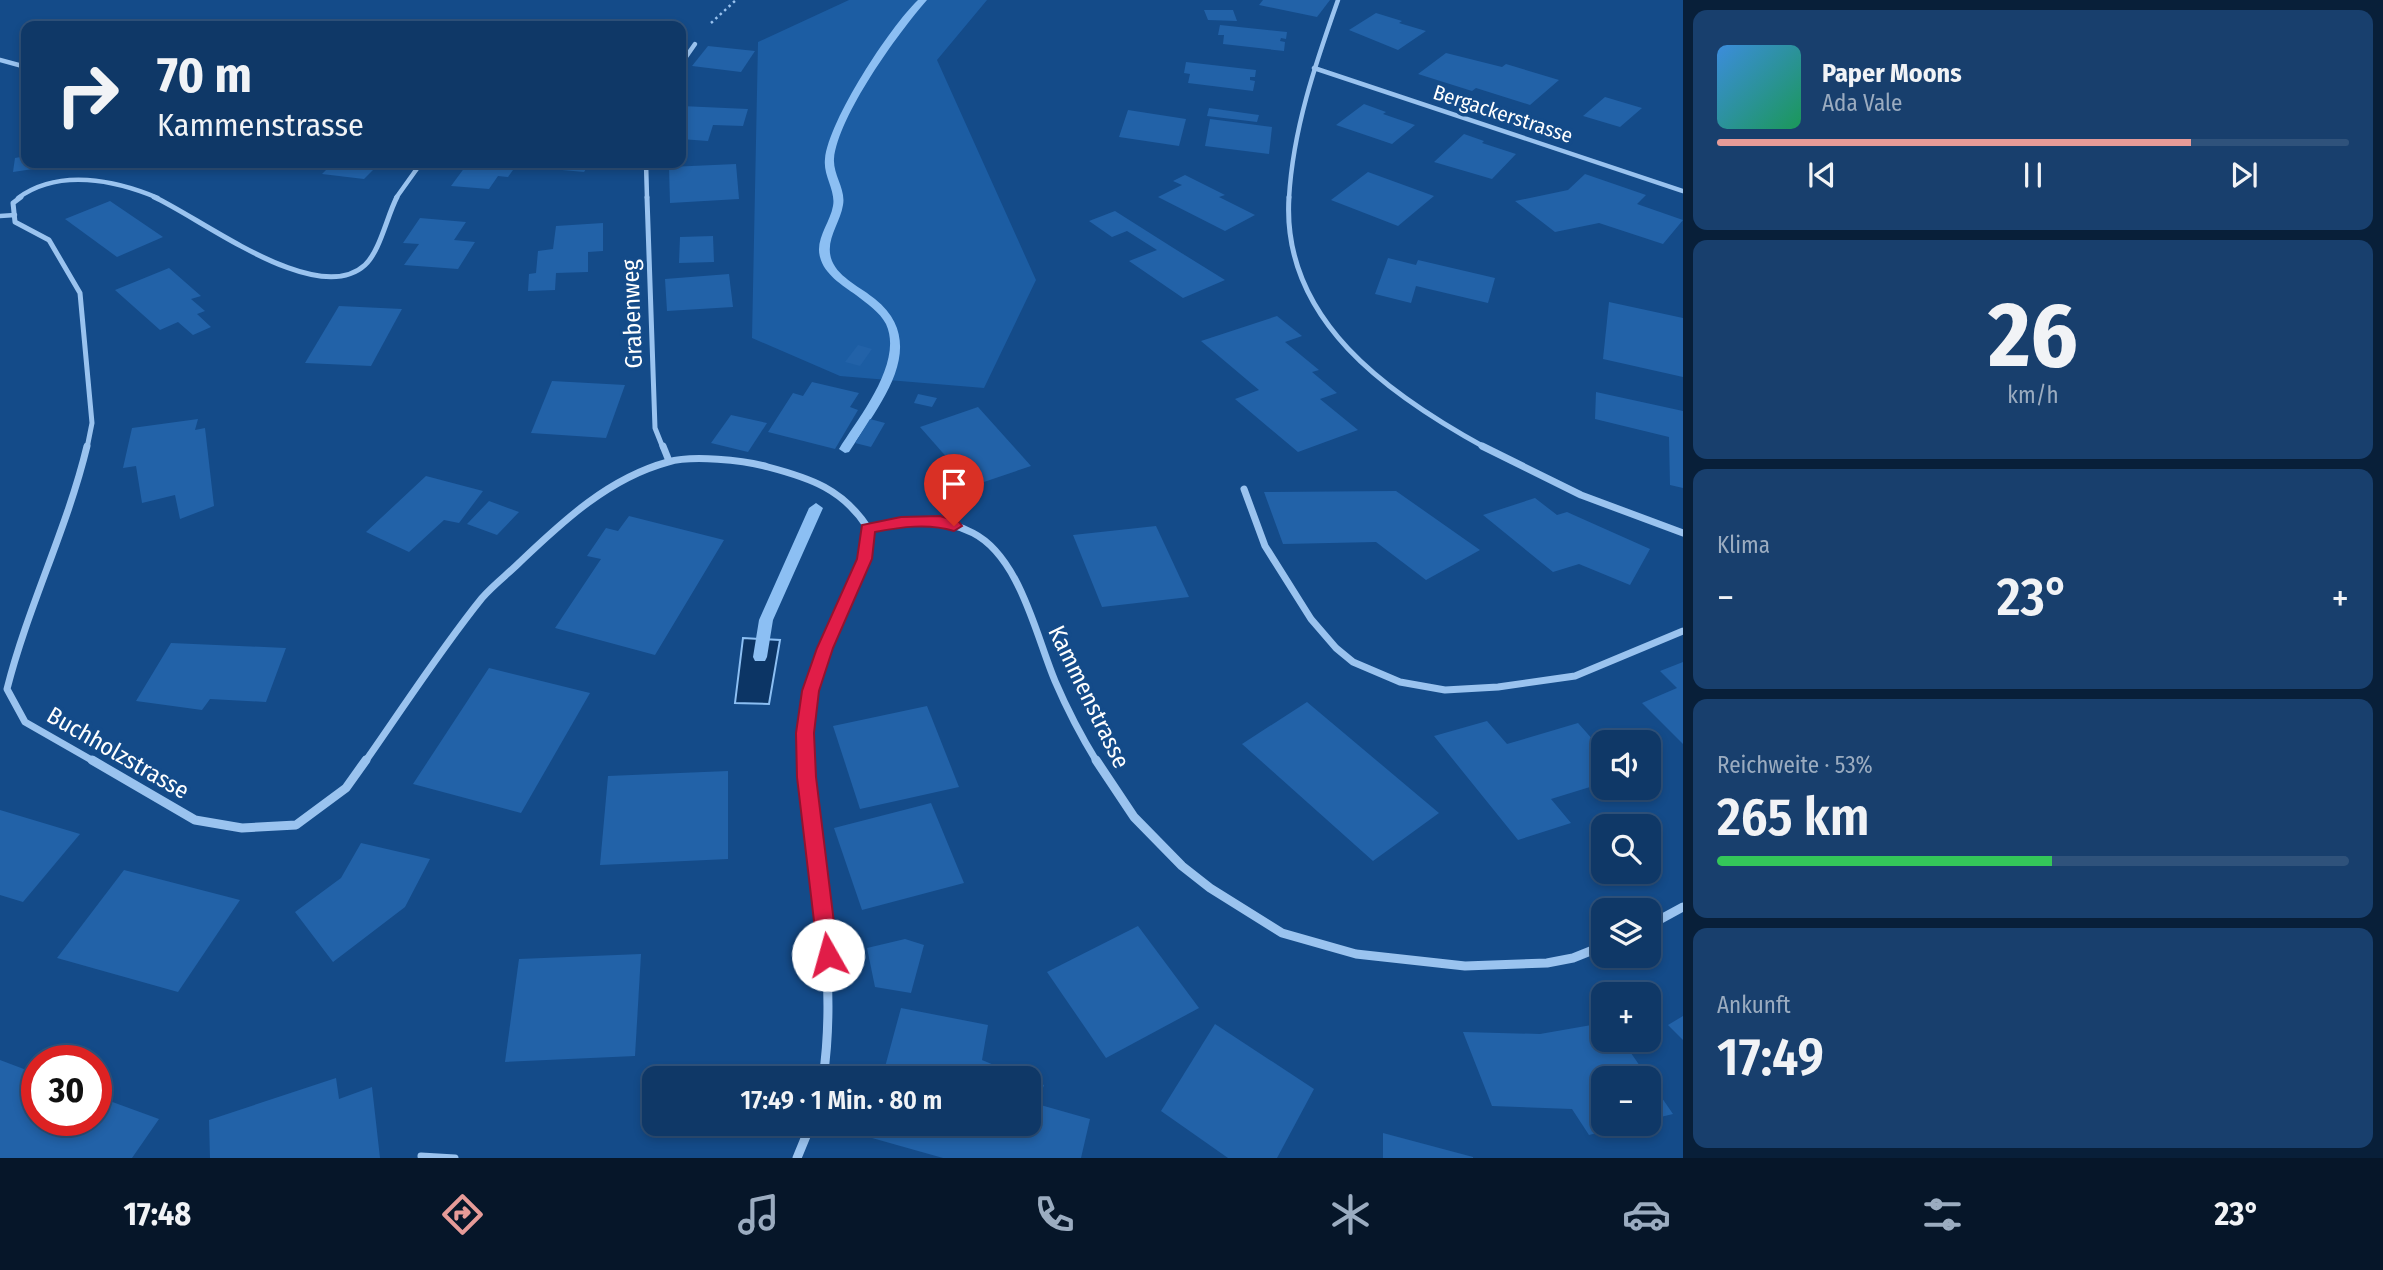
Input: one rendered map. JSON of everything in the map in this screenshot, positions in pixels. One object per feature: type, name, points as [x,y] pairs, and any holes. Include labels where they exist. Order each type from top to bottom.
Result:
[{"type":"street","points":[[1338,0],[1304,95],[1297,127],[1289,207],[1297,271],[1318,316],[1347,349],[1375,373],[1449,427],[1551,482],[1683,533]]},
{"type":"street","points":[[686,57],[695,44]]},
{"type":"street","points":[[0,60],[21,66]]},
{"type":"street","name":"Bergackerstrasse","points":[[1314,68],[1683,191]]},
{"type":"street","points":[[15,215],[13,203],[29,189],[86,178],[112,181],[145,194],[295,273],[326,277],[355,273],[374,257],[385,220],[404,184],[417,168]]},
{"type":"street","name":"Grabenweg","points":[[646,168],[655,428],[669,461]]},
{"type":"street","name":"Buchholzstrasse","points":[[15,215],[15,222],[49,240],[80,293],[92,423],[86,450],[38,598],[16,653],[7,689],[25,722],[195,820],[242,828],[296,825],[346,788],[483,597],[575,510],[625,480],[669,461],[723,459],[806,477],[839,495],[856,509],[868,528]]},
{"type":"street","points":[[1244,489],[1265,546],[1311,619],[1336,648],[1353,662],[1400,682],[1444,690],[1498,687],[1575,676],[1683,631]]},
{"type":"street","name":"Kammenstrasse","points":[[868,528],[901,522],[940,522],[968,530],[990,544],[1005,564],[1060,693],[1112,789],[1162,851],[1219,896],[1281,933],[1382,960],[1480,968],[1564,960],[1591,950]]},
{"type":"street","points":[[825,1066],[831,1018],[831,981],[806,777],[805,733],[811,691],[825,648],[864,559],[868,528]]},
{"type":"street","points":[[1661,919],[1683,907]]},
{"type":"street","points":[[797,1158],[806,1136]]},
{"type":"lane","points":[[0,216],[15,215]]},
{"type":"lane","points":[[421,1156],[455,1158]]},
{"type":"path","points":[[695,44],[715,18],[736,0]]},
{"type":"shaded area","points":[[849,0],[987,0],[937,60],[1036,280],[984,388],[840,376],[752,338],[758,42]]},
{"type":"shaded area","points":[[743,638],[780,640],[769,704],[735,703]]},
{"type":"building","points":[[1263,0],[1330,0],[1317,17],[1259,5]]},
{"type":"building","points":[[1204,10],[1233,10],[1237,21],[1208,20]]},
{"type":"building","points":[[1376,13],[1426,31],[1398,50],[1349,30]]},
{"type":"building","points":[[1220,25],[1287,32],[1286,39],[1281,38],[1280,41],[1285,42],[1284,51],[1223,44],[1224,35],[1218,35]]},
{"type":"building","points":[[708,46],[755,51],[741,72],[692,66]]},
{"type":"building","points":[[1446,53],[1502,67],[1506,64],[1559,80],[1530,105],[1418,74]]},
{"type":"building","points":[[1186,62],[1256,70],[1255,77],[1250,77],[1250,80],[1255,81],[1253,91],[1188,83],[1190,74],[1184,73]]},
{"type":"building","points":[[1605,97],[1642,108],[1620,127],[1583,116]]},
{"type":"building","points":[[1364,104],[1415,125],[1392,144],[1336,125]]},
{"type":"building","points":[[686,106],[748,109],[743,126],[713,125],[708,141],[686,139]]},
{"type":"building","points":[[1209,108],[1259,115],[1257,122],[1207,116]]},
{"type":"building","points":[[1128,110],[1186,119],[1179,146],[1119,137]]},
{"type":"building","points":[[1210,119],[1272,127],[1269,154],[1205,146]]},
{"type":"building","points":[[1464,134],[1516,154],[1492,179],[1434,162]]},
{"type":"building","points":[[21,157],[21,168],[40,168],[13,172],[15,158]]},
{"type":"building","points":[[736,164],[739,199],[670,203],[669,168]]},
{"type":"building","points":[[312,168],[375,168],[364,179],[322,174],[326,170]]},
{"type":"building","points":[[464,168],[514,168],[508,177],[498,176],[489,189],[451,186]]},
{"type":"building","points":[[552,168],[587,168],[584,172]]},
{"type":"building","points":[[1368,172],[1434,196],[1398,226],[1331,200]]},
{"type":"building","points":[[1585,174],[1646,195],[1637,204],[1683,220],[1663,244],[1599,223],[1555,232],[1515,201],[1568,190]]},
{"type":"building","points":[[1185,175],[1225,195],[1219,197],[1255,215],[1225,231],[1158,197],[1182,185],[1173,181]]},
{"type":"building","points":[[110,201],[163,237],[117,257],[65,219]]},
{"type":"building","points":[[1115,211],[1225,280],[1183,298],[1129,261],[1157,250],[1127,231],[1112,237],[1089,221]]},
{"type":"building","points":[[420,218],[466,222],[454,240],[475,242],[458,269],[404,265],[419,244],[403,243]]},
{"type":"building","points":[[603,223],[603,251],[588,252],[588,272],[556,273],[555,290],[528,291],[529,274],[536,273],[538,251],[553,249],[556,226]]},
{"type":"building","points":[[713,236],[714,262],[679,263],[680,237]]},
{"type":"building","points":[[1388,258],[1416,265],[1418,260],[1495,278],[1488,303],[1416,286],[1411,303],[1375,294]]},
{"type":"building","points":[[169,268],[201,296],[191,299],[205,311],[197,314],[211,327],[193,335],[178,322],[160,330],[115,290]]},
{"type":"building","points":[[729,274],[733,307],[667,311],[665,279]]},
{"type":"building","points":[[1609,302],[1683,318],[1683,377],[1603,359]]},
{"type":"building","points":[[339,306],[402,309],[371,366],[305,363]]},
{"type":"building","points":[[1277,316],[1302,336],[1285,342],[1319,370],[1312,372],[1337,393],[1320,399],[1358,430],[1298,452],[1235,399],[1259,390],[1201,341]]},
{"type":"building","points":[[858,345],[872,349],[860,366],[845,362]]},
{"type":"building","points":[[552,381],[625,385],[606,438],[531,433]]},
{"type":"building","points":[[812,382],[859,393],[850,407],[858,410],[835,449],[768,432],[793,393],[803,396]]},
{"type":"building","points":[[1596,392],[1683,411],[1683,488],[1670,485],[1669,437],[1595,419]]},
{"type":"building","points":[[918,394],[937,398],[932,407],[914,403]]},
{"type":"building","points":[[978,407],[1031,466],[972,486],[920,427]]},
{"type":"building","points":[[731,415],[767,423],[748,452],[711,443]]},
{"type":"building","points":[[198,419],[195,430],[205,428],[214,506],[180,519],[175,495],[142,503],[136,466],[123,468],[132,428]]},
{"type":"building","points":[[870,419],[885,423],[871,447],[855,443]]},
{"type":"building","points":[[426,476],[483,491],[459,523],[444,520],[409,552],[366,532]]},
{"type":"building","points":[[1396,491],[1480,550],[1426,580],[1376,542],[1283,544],[1264,492]]},
{"type":"building","points":[[1535,498],[1557,515],[1567,512],[1650,549],[1630,585],[1579,564],[1553,572],[1483,515]]},
{"type":"building","points":[[489,501],[519,512],[497,535],[467,524]]},
{"type":"building","points":[[629,516],[724,540],[655,655],[555,628],[601,559],[587,556],[606,528],[618,531]]},
{"type":"building","points":[[1156,526],[1189,597],[1102,607],[1073,535]]},
{"type":"building","points":[[171,643],[286,648],[266,702],[210,699],[202,710],[136,701]]},
{"type":"building","points":[[1683,662],[1683,744],[1642,703],[1677,688],[1660,671]]},
{"type":"building","points":[[489,668],[590,693],[521,813],[413,784]]},
{"type":"building","points":[[1307,702],[1439,813],[1373,861],[1242,744]]},
{"type":"building","points":[[927,706],[959,787],[860,809],[833,726]]},
{"type":"building","points":[[1487,721],[1507,744],[1578,723],[1591,738],[1591,787],[1551,799],[1571,823],[1518,840],[1434,736]]},
{"type":"building","points":[[728,771],[728,859],[600,865],[608,776]]},
{"type":"building","points":[[931,803],[964,883],[862,910],[834,828]]},
{"type":"building","points":[[0,810],[80,834],[23,902],[0,895]]},
{"type":"building","points":[[361,843],[430,859],[405,907],[333,962],[295,912],[341,878]]},
{"type":"building","points":[[124,870],[240,900],[178,992],[57,958]]},
{"type":"building","points":[[1138,926],[1199,1008],[1106,1058],[1047,972]]},
{"type":"building","points":[[905,939],[924,945],[911,993],[875,987],[867,948]]},
{"type":"building","points":[[641,954],[635,1056],[505,1062],[519,959]]},
{"type":"building","points":[[901,1008],[988,1025],[982,1060],[996,1066],[885,1066]]},
{"type":"building","points":[[1683,1016],[1683,1040],[1668,1025]]},
{"type":"building","points":[[1215,1024],[1314,1089],[1277,1158],[1228,1158],[1161,1111]]},
{"type":"building","points":[[1591,1025],[1591,1052],[1630,1052],[1640,1066],[1591,1066],[1591,1134],[1572,1109],[1492,1106],[1463,1032],[1540,1034]]},
{"type":"building","points":[[0,1060],[21,1068],[21,1136],[112,1136],[112,1102],[159,1119],[132,1158],[0,1158]]},
{"type":"building","points":[[336,1078],[339,1099],[372,1087],[380,1158],[210,1158],[209,1120]]},
{"type":"building","points":[[1661,1097],[1673,1114],[1661,1117]]},
{"type":"building","points":[[1041,1105],[1090,1119],[1081,1158],[943,1158],[865,1136],[1041,1136]]},
{"type":"building","points":[[1383,1133],[1473,1157],[1473,1158],[1383,1158]]},
{"type":"waterway","points":[[845,449],[887,379],[893,364],[895,334],[882,311],[837,276],[825,257],[826,237],[838,206],[829,161],[834,136],[865,80],[903,22],[923,0]]},
{"type":"waterway","points":[[760,657],[766,620],[816,508]]},
{"type":"route","points":[[828,955],[806,777],[805,733],[811,691],[825,648],[864,559],[868,528],[901,522],[940,522],[954,526]]}]
